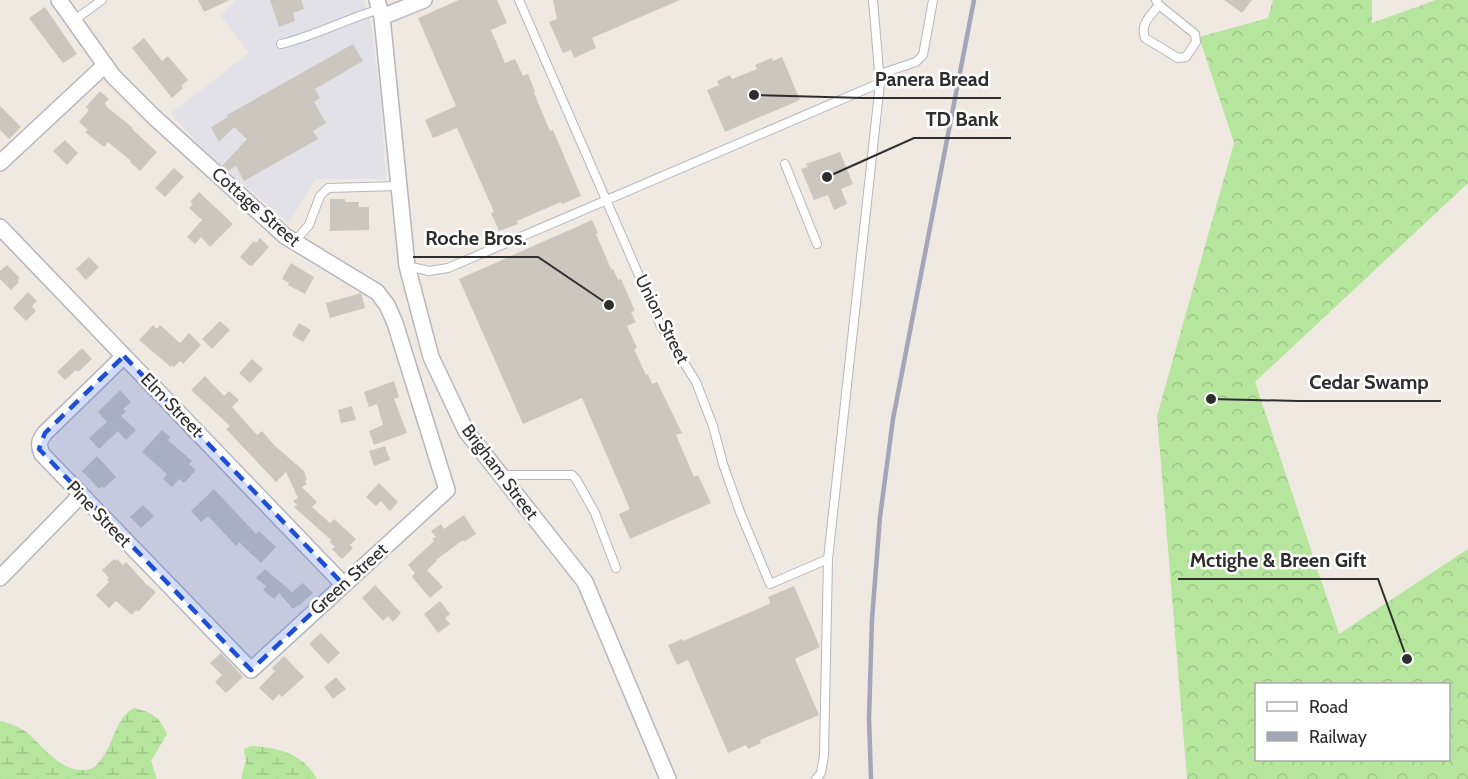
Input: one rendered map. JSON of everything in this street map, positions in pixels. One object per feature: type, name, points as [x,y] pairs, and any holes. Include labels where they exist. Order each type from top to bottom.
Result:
[{"type":"street","name":"Cottage Street","points":[[59,0],[105,66],[166,129],[276,228],[294,242],[371,287],[387,305],[395,323],[447,490]]},
{"type":"street","points":[[380,8],[417,1]]},
{"type":"street","name":"Brigham Street","points":[[380,8],[407,266],[431,357],[466,431],[585,582],[668,779]]},
{"type":"street","points":[[0,163],[105,66]]},
{"type":"street","name":"Elm Street","points":[[0,227],[343,584]]},
{"type":"street","name":"Pine Street","points":[[124,356],[45,433],[39,443],[42,454],[251,670]]},
{"type":"street","name":"Green Street","points":[[251,670],[447,490]]},
{"type":"street","points":[[0,579],[80,495]]},
{"type":"lane","points":[[73,21],[102,0]]},
{"type":"lane","name":"Union Street","points":[[519,0],[661,326],[696,382],[713,426],[723,464],[740,512],[770,584],[828,559]]},
{"type":"lane","points":[[816,779],[821,773],[824,755],[828,559],[880,84],[873,0]]},
{"type":"lane","points":[[880,74],[916,62],[923,55],[933,0]]},
{"type":"lane","points":[[1158,3],[1195,34],[1196,42],[1186,57],[1182,59],[1145,38],[1143,29],[1145,21],[1158,3]]},
{"type":"lane","points":[[281,44],[380,8]]},
{"type":"lane","points":[[407,266],[429,271],[448,268],[880,84]]},
{"type":"lane","points":[[785,164],[817,244]]},
{"type":"lane","points":[[294,242],[309,225],[320,196],[328,188],[399,186]]},
{"type":"lane","points":[[501,475],[572,475],[595,513],[616,568]]},
{"type":"highlighted area","points":[[124,356],[343,584],[251,670],[39,449],[45,433]]},
{"type":"shaded area","points":[[235,0],[364,0],[371,25],[381,104],[386,179],[316,179],[289,223],[206,153],[171,113],[249,53],[221,16]]},
{"type":"green space","points":[[1273,0],[1372,0],[1372,23],[1436,0],[1468,0],[1468,183],[1255,382],[1339,634],[1468,549],[1468,779],[1187,779],[1157,416],[1234,143],[1199,37],[1268,18]]},
{"type":"green space","points":[[134,708],[154,716],[167,734],[151,761],[157,779],[0,779],[0,721],[23,730],[63,765],[82,770],[93,768],[100,761],[121,720]]},
{"type":"green space","points":[[251,746],[280,750],[297,758],[305,763],[317,779],[241,779],[246,761],[244,749]]},
{"type":"building","points":[[198,0],[230,0],[204,12]]},
{"type":"building","points":[[270,0],[301,0],[304,9],[293,13],[295,21],[279,27]]},
{"type":"building","points":[[459,0],[497,0],[507,23],[491,30],[505,63],[515,59],[523,76],[528,74],[550,131],[553,130],[581,196],[562,204],[561,202],[499,231],[491,213],[494,212],[457,128],[433,138],[425,120],[456,106],[418,18]]},
{"type":"building","points":[[553,0],[680,0],[592,38],[596,48],[574,58],[571,50],[563,53],[549,22],[557,19]]},
{"type":"building","points":[[1224,0],[1252,0],[1242,13]]},
{"type":"building","points":[[45,7],[77,54],[63,63],[29,18]]},
{"type":"building","points":[[144,38],[162,61],[168,56],[188,80],[172,98],[132,48]]},
{"type":"building","points":[[353,44],[363,61],[315,89],[320,98],[314,102],[326,123],[313,131],[318,139],[244,181],[236,166],[228,171],[222,166],[247,139],[234,127],[219,142],[211,127],[228,117],[227,115]]},
{"type":"building","points":[[782,57],[800,100],[725,132],[707,90],[719,85],[717,81],[730,75],[732,79],[757,69],[755,65],[772,58],[773,61]]},
{"type":"building","points":[[100,91],[109,99],[105,103],[107,107],[157,152],[140,171],[108,142],[104,147],[85,132],[88,130],[79,122],[89,110],[86,107]]},
{"type":"building","points":[[0,106],[21,127],[9,139],[0,130]]},
{"type":"building","points":[[65,140],[78,153],[67,165],[53,151]]},
{"type":"building","points":[[840,152],[853,184],[841,189],[847,204],[834,210],[828,195],[814,200],[801,169],[808,167],[806,164]]},
{"type":"building","points":[[174,168],[184,177],[165,197],[155,188]]},
{"type":"building","points":[[199,192],[233,224],[210,247],[201,237],[195,244],[187,237],[202,220],[189,208],[193,204],[190,202]]},
{"type":"building","points":[[330,199],[345,199],[345,202],[359,202],[359,207],[369,207],[369,230],[330,231]]},
{"type":"building","points":[[592,220],[611,269],[618,280],[621,279],[635,311],[631,312],[636,322],[627,326],[637,348],[634,349],[652,384],[657,382],[682,433],[676,435],[694,477],[698,475],[711,503],[630,539],[619,514],[630,509],[582,398],[523,424],[459,279]]},
{"type":"building","points":[[260,238],[269,247],[252,266],[249,265],[240,257],[254,241],[256,243]]},
{"type":"building","points":[[89,257],[99,267],[86,280],[76,269]]},
{"type":"building","points":[[291,263],[314,277],[305,294],[282,279]]},
{"type":"building","points":[[7,265],[20,278],[11,290],[0,279],[0,271]]},
{"type":"building","points":[[28,292],[37,301],[32,306],[36,311],[26,321],[13,308]]},
{"type":"building","points":[[361,293],[365,308],[330,318],[326,303]]},
{"type":"building","points":[[220,321],[230,330],[212,349],[202,339]]},
{"type":"building","points":[[299,323],[311,330],[303,342],[292,335]]},
{"type":"building","points":[[153,325],[157,329],[160,325],[180,343],[189,333],[201,345],[183,364],[180,361],[171,367],[139,340]]},
{"type":"building","points":[[82,348],[92,359],[65,380],[57,372]]},
{"type":"building","points":[[252,359],[263,369],[250,383],[239,373]]},
{"type":"building","points":[[205,376],[224,396],[229,391],[239,400],[232,407],[257,435],[262,431],[275,446],[304,471],[307,484],[302,487],[317,502],[312,507],[330,523],[334,519],[356,539],[350,545],[353,548],[342,559],[332,549],[335,547],[330,542],[331,540],[294,507],[297,505],[293,501],[298,498],[286,472],[276,482],[226,429],[230,426],[191,390]]},
{"type":"building","points":[[394,381],[399,397],[394,399],[407,433],[374,445],[369,431],[383,425],[377,404],[369,407],[364,392]]},
{"type":"building","points":[[120,390],[131,402],[123,409],[126,411],[121,416],[136,430],[126,440],[118,431],[99,449],[89,438],[107,422],[98,412]]},
{"type":"building","points":[[352,406],[356,420],[341,423],[338,410]]},
{"type":"building","points":[[162,430],[170,437],[168,440],[192,461],[189,464],[196,470],[184,483],[179,479],[172,487],[163,479],[167,474],[142,452]]},
{"type":"building","points":[[385,446],[390,460],[374,466],[369,451]]},
{"type":"building","points":[[97,456],[116,477],[104,488],[102,486],[99,489],[82,471]]},
{"type":"building","points":[[379,483],[398,502],[390,511],[381,501],[376,506],[366,497]]},
{"type":"building","points":[[214,489],[256,534],[259,531],[276,547],[261,563],[239,542],[236,546],[208,516],[201,522],[191,511]]},
{"type":"building","points":[[143,505],[154,516],[141,528],[130,517]]},
{"type":"building","points":[[464,515],[476,534],[464,542],[463,540],[436,560],[427,570],[443,587],[430,598],[412,577],[415,573],[408,565],[434,541],[432,539],[436,537],[431,531],[441,524],[444,529]]},
{"type":"building","points":[[114,559],[123,565],[126,562],[156,592],[138,612],[136,610],[132,615],[116,601],[109,608],[96,595],[109,582],[107,579],[109,578],[102,570]]},
{"type":"building","points":[[265,569],[292,592],[303,583],[313,593],[293,609],[279,593],[274,599],[263,590],[266,586],[256,578]]},
{"type":"building","points":[[375,585],[401,613],[393,622],[388,616],[383,621],[362,598]]},
{"type":"building","points":[[794,586],[820,647],[795,659],[819,715],[760,740],[761,743],[748,749],[746,745],[728,753],[688,660],[677,665],[668,645],[682,639],[683,641],[769,604],[768,597]]},
{"type":"building","points":[[440,601],[450,614],[445,618],[450,624],[438,633],[424,614]]},
{"type":"building","points":[[321,633],[340,653],[328,664],[309,644]]},
{"type":"building","points":[[221,653],[243,677],[226,693],[215,682],[222,675],[210,663]]},
{"type":"building","points":[[284,656],[304,677],[282,697],[279,694],[273,701],[259,688],[275,671],[272,668]]},
{"type":"building","points":[[336,677],[346,689],[333,699],[324,687]]},
{"type":"railway","points":[[871,779],[869,718],[872,619],[880,517],[893,419],[974,0]]},
{"type":"place","name":"Panera Bread","points":[[754,95]]},
{"type":"place","name":"TD Bank","points":[[827,177]]},
{"type":"place","name":"Roche Bros.","points":[[609,305]]},
{"type":"place","name":"Cedar Swamp","points":[[1211,399]]},
{"type":"place","name":"Mctighe & Breen Gift","points":[[1407,659]]}]
